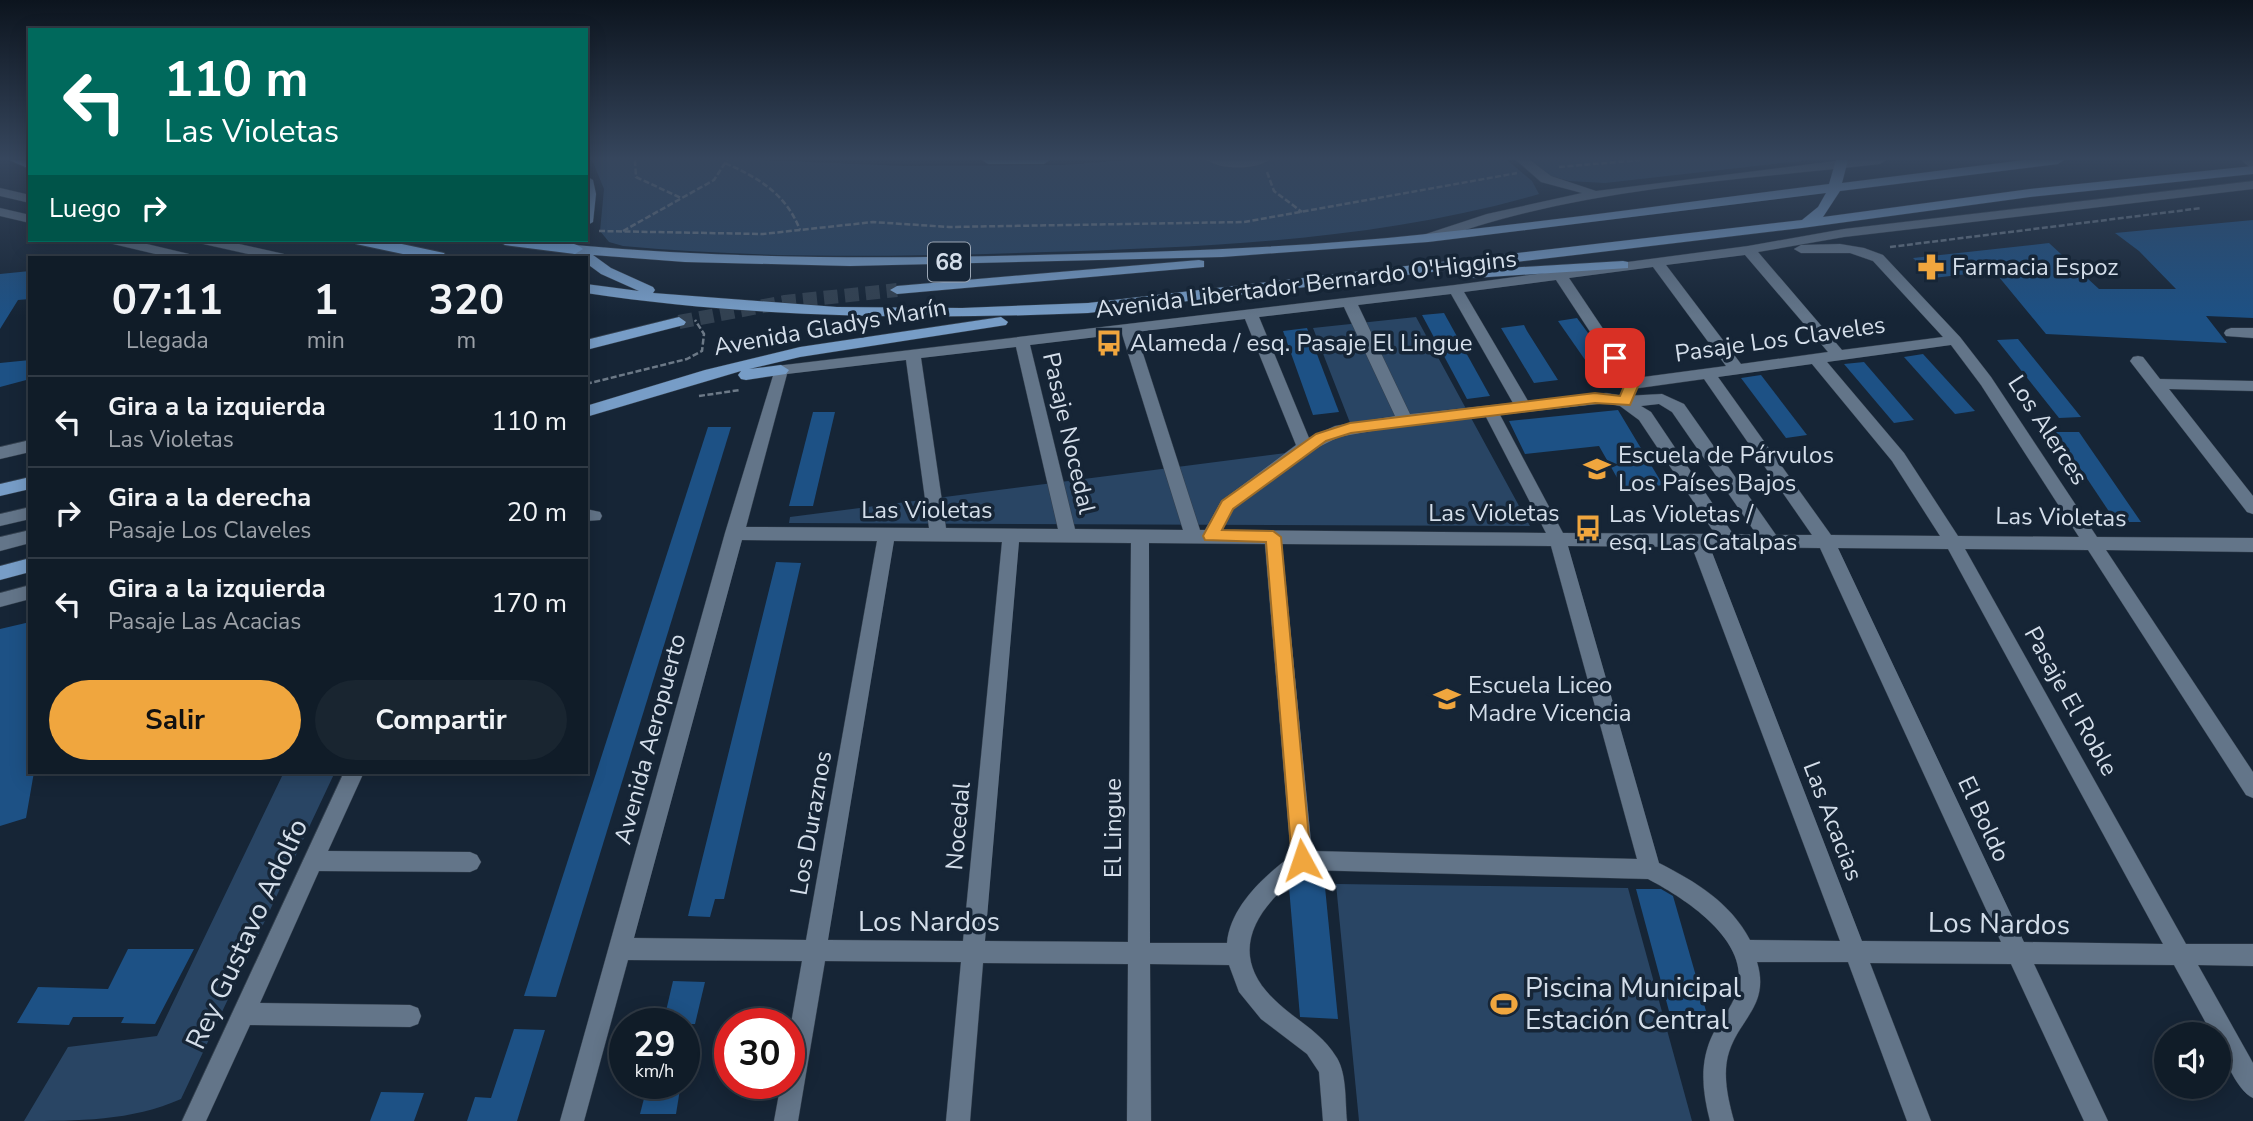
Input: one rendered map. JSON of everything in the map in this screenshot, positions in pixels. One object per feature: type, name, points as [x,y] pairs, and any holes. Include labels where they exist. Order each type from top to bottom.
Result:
[{"type":"highway","points":[[371,242],[434,256]]},
{"type":"highway","name":"68","points":[[521,242],[575,249]]},
{"type":"main road","name":"Avenida Libertador Bernardo O'Higgins","points":[[575,249],[730,260],[884,262],[1069,259],[1324,249],[1428,239],[1636,212]]},
{"type":"main road","points":[[1802,224],[1820,212]]},
{"type":"main road","name":"Avenida Libertador Bernardo O'Higgins","points":[[588,288],[695,302],[800,310],[889,313],[1088,308],[1888,212]]},
{"type":"main road","name":"Avenida Gladys Marín","points":[[897,290],[1101,274],[1324,249]]},
{"type":"main road","points":[[588,258],[631,284],[695,302]]},
{"type":"main road","points":[[1310,282],[1406,280],[1623,265]]},
{"type":"main road","name":"Avenida Gladys Marín","points":[[591,409],[740,366],[800,352],[1088,308]]},
{"type":"main road","name":"Avenida Gladys Marín","points":[[588,345],[679,322]]},
{"type":"main road","points":[[650,391],[781,370]]},
{"type":"main road","points":[[0,490],[28,483]]},
{"type":"main road","points":[[0,573],[28,566]]},
{"type":"street","points":[[1,212],[28,219]]},
{"type":"street","points":[[1428,239],[1504,212]]},
{"type":"street","name":"Avenida Libertador Bernardo O'Higgins","points":[[781,370],[1455,289],[1748,250],[1833,234],[2019,212]]},
{"type":"street","points":[[122,242],[180,256]]},
{"type":"street","points":[[213,242],[275,256]]},
{"type":"street","name":"Los Alerces","points":[[1748,250],[1839,248],[1864,251],[1884,262],[1955,341],[1986,381],[2253,789]]},
{"type":"street","points":[[1748,250],[1839,356]]},
{"type":"street","points":[[1656,262],[1738,370]]},
{"type":"street","points":[[1560,275],[1632,384],[1625,402]]},
{"type":"street","points":[[1455,289],[1523,406]]},
{"type":"street","points":[[1349,302],[1405,420]]},
{"type":"street","points":[[1250,314],[1305,447]]},
{"type":"street","points":[[1128,329],[1202,536]]},
{"type":"street","points":[[2231,333],[2253,333]]},
{"type":"street","name":"Pasaje Nocedal","points":[[1022,341],[1068,535]]},
{"type":"street","name":"Pasaje Los Claveles","points":[[1632,384],[1955,341]]},
{"type":"street","points":[[913,355],[938,534]]},
{"type":"street","name":"Pasaje El Roble","points":[[1816,359],[1898,457],[1952,541],[2253,1086]]},
{"type":"street","points":[[2138,361],[2253,508]]},
{"type":"street","name":"Avenida Aeropuerto","points":[[572,1121],[781,370]]},
{"type":"street","name":"El Boldo","points":[[1708,374],[1825,540],[2096,1121]]},
{"type":"street","points":[[2156,384],[2253,386]]},
{"type":"street","points":[[1202,536],[1227,505],[1305,447],[1335,432],[1405,420],[1595,398],[1625,402],[1656,399],[1674,404],[1770,540]]},
{"type":"street","points":[[1625,402],[1645,416],[1727,539]]},
{"type":"street","points":[[1490,410],[1557,538],[1650,869]]},
{"type":"street","points":[[0,453],[28,446]]},
{"type":"street","points":[[0,520],[28,513]]},
{"type":"street","name":"Las Violetas","points":[[734,533],[2091,541],[2253,545]]},
{"type":"street","name":"Los Duraznos","points":[[786,1121],[887,534]]},
{"type":"street","name":"Nocedal","points":[[958,1121],[1011,535]]},
{"type":"street","name":"El Lingue","points":[[1139,1121],[1140,536]]},
{"type":"street","points":[[0,544],[28,537]]},
{"type":"street","points":[[1273,537],[1302,860]]},
{"type":"street","name":"Las Acacias","points":[[1698,539],[1919,1121]]},
{"type":"street","points":[[0,600],[28,593]]},
{"type":"street","name":"Rey Gustavo Adolfo","points":[[194,1121],[353,774]]},
{"type":"street","points":[[1335,1121],[1329,1068],[1315,1046],[1269,1011],[1247,984],[1237,954],[1239,931],[1271,883],[1302,860],[1650,869],[1705,901],[1731,925],[1745,951],[1749,975],[1746,999],[1721,1043],[1714,1065],[1714,1088],[1722,1121]]},
{"type":"street","points":[[313,861],[470,862]]},
{"type":"street","name":"Los Nardos","points":[[620,949],[1237,954]]},
{"type":"street","name":"Los Nardos","points":[[1745,951],[2253,955]]},
{"type":"street","points":[[243,1014],[411,1016]]},
{"type":"path","points":[[621,232],[656,212]]},
{"type":"path","points":[[792,212],[800,230]]},
{"type":"path","points":[[592,226],[621,232],[763,234],[873,222],[949,227],[1244,222],[1300,212]]},
{"type":"shaded area","points":[[602,212],[1463,212],[1357,231],[1233,244],[940,255],[834,256],[676,250],[623,246],[609,242],[600,231]]},
{"type":"shaded area","points":[[1416,317],[1530,526],[789,523],[790,517],[1286,453],[1354,433],[1313,328]]},
{"type":"shaded area","points":[[283,774],[334,774],[181,1099],[124,1116],[24,1121],[68,1047],[157,1036]]},
{"type":"shaded area","name":"Piscina Municipal Estación Central","points":[[1336,884],[1628,888],[1692,1121],[1359,1121]]},
{"type":"building","points":[[2253,220],[2253,318],[2206,316],[2227,343],[2046,334],[1994,271],[1933,278],[1913,258],[2049,243],[2099,289],[2176,289],[2139,251],[2115,233]]},
{"type":"building","points":[[28,271],[28,299],[18,300],[0,329],[0,274]]},
{"type":"building","points":[[1444,313],[1490,396],[1467,399],[1422,315]]},
{"type":"building","points":[[1577,318],[1615,374],[1597,377],[1558,321]]},
{"type":"building","points":[[1524,325],[1558,380],[1534,383],[1501,328]]},
{"type":"building","points":[[1307,328],[1339,412],[1313,415],[1283,331]]},
{"type":"building","points":[[2018,339],[2081,417],[2059,418],[1997,340]]},
{"type":"building","points":[[1923,354],[1975,411],[1955,414],[1904,357]]},
{"type":"building","points":[[28,360],[28,380],[0,387],[0,363]]},
{"type":"building","points":[[1864,362],[1914,420],[1894,423],[1844,364]]},
{"type":"building","points":[[1761,375],[1807,435],[1786,438],[1741,378]]},
{"type":"building","points":[[1618,410],[1663,485],[1624,490],[1599,446],[1525,454],[1509,421]]},
{"type":"building","points":[[813,412],[835,412],[813,506],[789,506]]},
{"type":"building","points":[[708,427],[731,427],[556,997],[524,996]]},
{"type":"building","points":[[2056,432],[2079,432],[2141,522],[2116,522]]},
{"type":"building","points":[[776,562],[801,563],[724,899],[715,899],[710,917],[688,916]]},
{"type":"building","points":[[28,622],[28,774],[34,774],[26,818],[0,826],[0,629]]},
{"type":"building","points":[[1302,877],[1324,877],[1338,1019],[1300,1017],[1289,887]]},
{"type":"building","points":[[1636,889],[1661,889],[1673,896],[1706,1011],[1669,1011]]},
{"type":"building","points":[[128,949],[194,949],[155,1024],[121,1023],[124,1017],[73,1017],[69,1025],[17,1023],[38,987],[108,989]]},
{"type":"building","points":[[673,981],[705,982],[699,1008],[667,1008]]},
{"type":"building","points":[[514,1029],[545,1030],[517,1121],[467,1121],[475,1097],[491,1098]]},
{"type":"building","points":[[381,1092],[424,1093],[414,1121],[370,1121]]},
{"type":"building","points":[[644,1099],[678,1099],[676,1114],[640,1114]]},
{"type":"tunnel","points":[[679,322],[785,302],[897,290]]},
{"type":"place","name":"Farmacia Espoz","points":[[1931,267]]},
{"type":"place","name":"Alameda / esq. Pasaje El Lingue","points":[[1109,343]]},
{"type":"place","name":"Escuela de Párvulos Los Países Bajos","points":[[1597,469]]},
{"type":"place","name":"Las Violetas / esq. Las Catalpas","points":[[1588,528]]},
{"type":"place","name":"Escuela Liceo Madre Vicencia","points":[[1447,699]]},
{"type":"place","name":"Piscina Municipal Estación Central","points":[[1504,1004]]},
{"type":"route","points":[[1302,860],[1273,537],[1211,536],[1227,505],[1305,447],[1335,432],[1350,428],[1595,398],[1625,402],[1632,384],[1615,358]]}]
